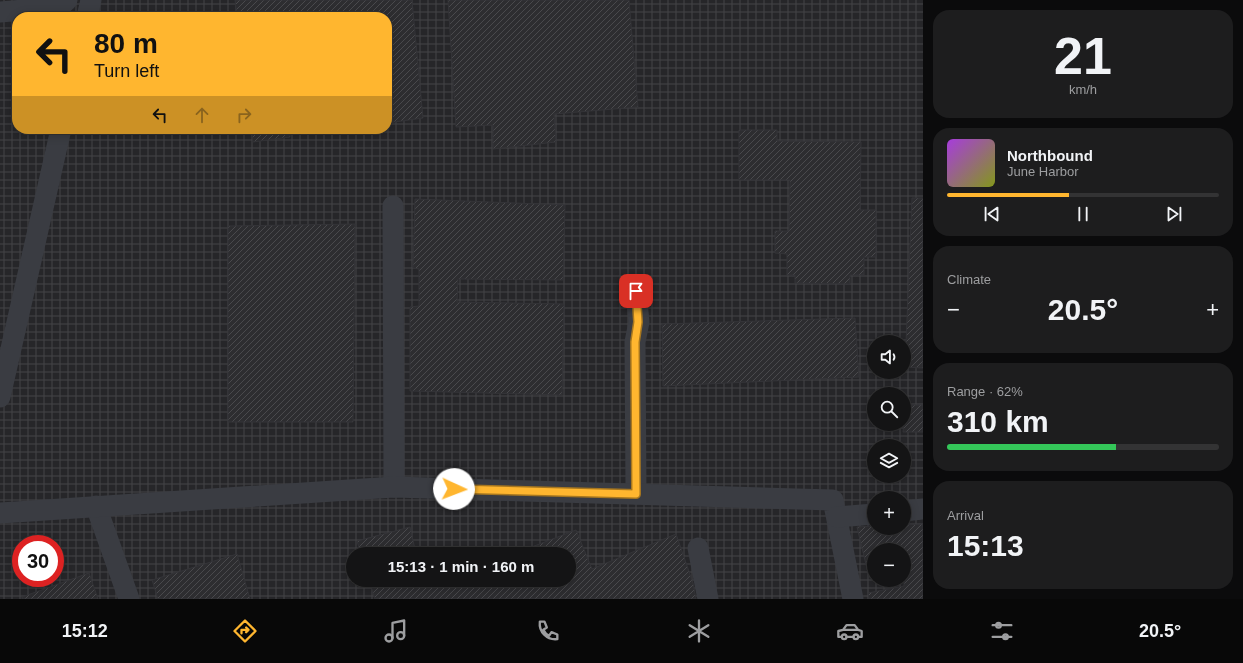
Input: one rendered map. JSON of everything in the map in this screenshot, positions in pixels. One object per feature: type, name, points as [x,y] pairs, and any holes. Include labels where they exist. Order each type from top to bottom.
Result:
[{"type":"street","points":[[0,12],[59,7],[67,0]]},
{"type":"street","points":[[88,12],[91,0]]},
{"type":"street","points":[[0,397],[60,134]]},
{"type":"street","points":[[392,206],[394,487]]},
{"type":"street","points":[[636,291],[638,322],[635,342],[636,494]]},
{"type":"street","points":[[0,513],[394,487],[833,500],[853,599]]},
{"type":"street","points":[[96,506],[129,599]]},
{"type":"street","points":[[911,510],[923,509]]},
{"type":"street","points":[[836,517],[867,515]]},
{"type":"street","points":[[698,548],[708,599]]},
{"type":"shaded area","points":[[0,0],[923,0],[923,599],[0,599]]},
{"type":"building","points":[[235,0],[412,0],[423,118],[392,122],[392,12],[236,12]]},
{"type":"building","points":[[448,0],[629,0],[638,107],[554,114],[556,142],[493,149],[493,125],[456,127]]},
{"type":"building","points":[[739,130],[777,130],[777,141],[861,142],[860,210],[876,210],[876,257],[864,257],[864,275],[850,275],[850,284],[795,283],[795,275],[787,275],[787,254],[775,253],[775,231],[789,231],[790,180],[739,180]]},
{"type":"building","points":[[252,134],[290,134],[290,137],[253,142]]},
{"type":"building","points":[[912,198],[923,198],[923,368],[911,367],[911,335],[906,335]]},
{"type":"building","points":[[415,199],[565,205],[563,280],[458,279],[457,302],[564,304],[562,395],[410,391],[410,307],[419,306],[419,269],[413,268]]},
{"type":"building","points":[[355,224],[353,422],[228,422],[228,226]]},
{"type":"building","points":[[855,318],[859,377],[663,386],[662,324]]},
{"type":"building","points":[[911,405],[923,405],[923,432],[903,432],[911,431]]},
{"type":"building","points":[[923,524],[923,599],[869,599],[868,593],[899,587],[911,587],[911,543],[867,543],[867,569],[857,527],[867,526],[867,535],[911,535],[911,525]]},
{"type":"building","points":[[410,527],[414,547],[359,547],[357,541]]},
{"type":"building","points":[[576,530],[592,569],[676,534],[693,583],[696,599],[375,599],[371,587],[576,587],[576,547],[532,547]]},
{"type":"building","points":[[237,554],[250,599],[158,599],[152,580]]},
{"type":"building","points":[[89,573],[98,599],[22,599],[22,597],[50,587],[64,587],[64,582]]},
{"type":"route","points":[[454,489],[636,494],[635,342],[638,322],[636,291]]}]
